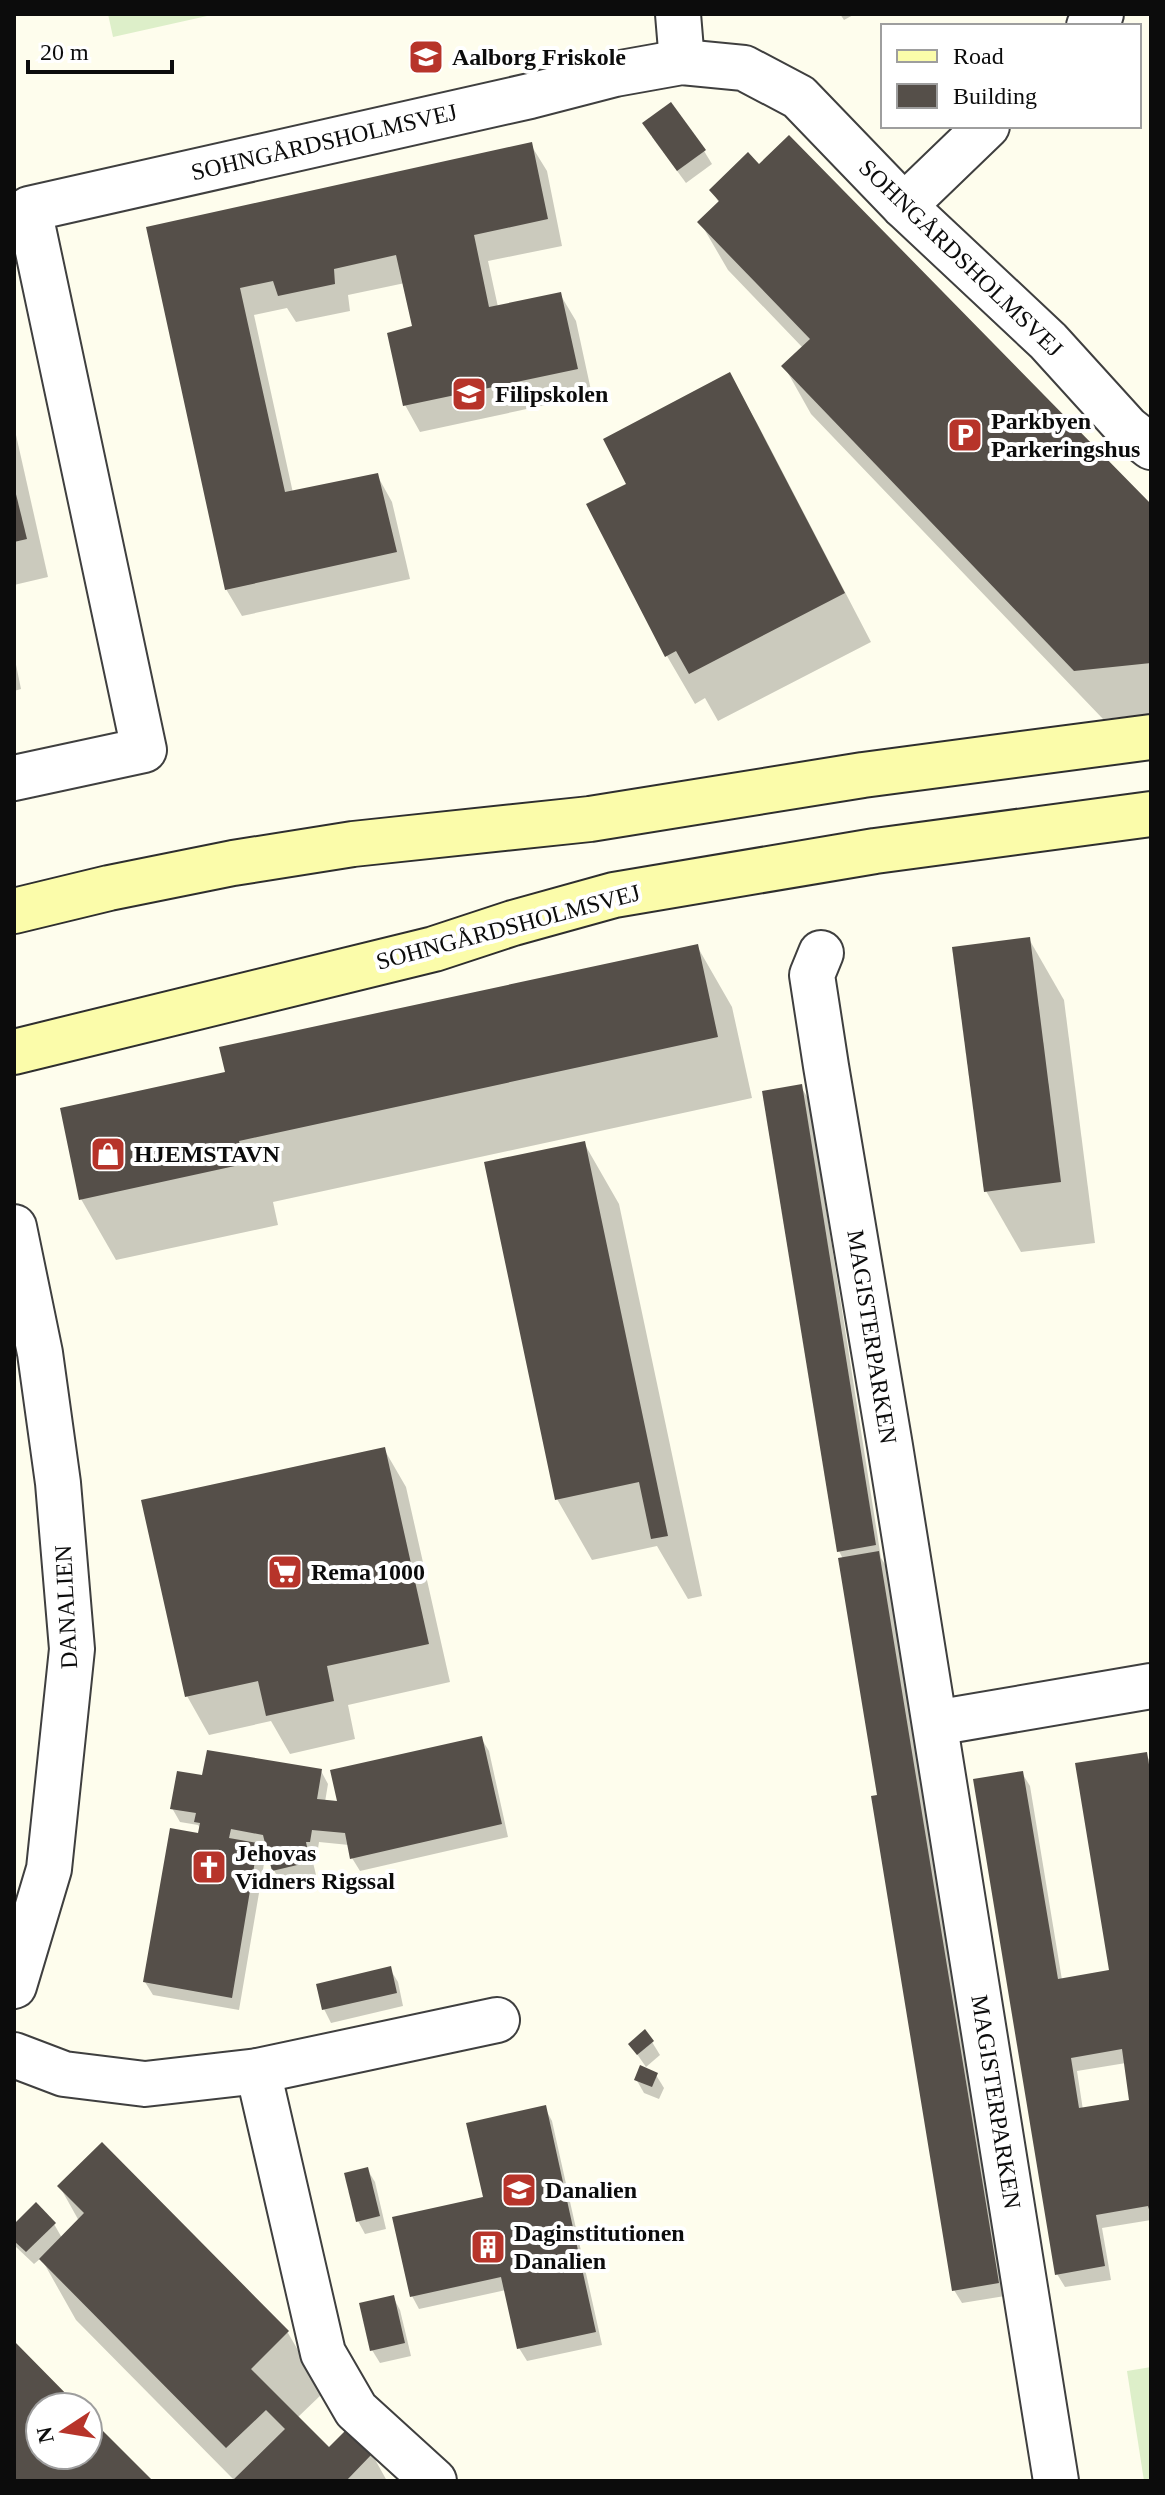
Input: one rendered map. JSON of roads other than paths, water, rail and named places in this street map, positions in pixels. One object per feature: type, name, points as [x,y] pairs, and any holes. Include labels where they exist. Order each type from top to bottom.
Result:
[{"type":"street","points":[[678,14],[682,62]]},
{"type":"street","name":"SOHNGÅRDSHOLMSVEJ","points":[[14,778],[144,750],[29,209],[615,74],[682,62],[744,68],[799,97],[904,206],[1048,341],[1127,428],[1151,447]]},
{"type":"street","points":[[904,206],[985,128]]},
{"type":"street","points":[[14,911],[233,863],[353,844],[590,819],[863,775],[1151,737]]},
{"type":"street","name":"SOHNGÅRDSHOLMSVEJ","points":[[14,1052],[434,949],[614,895],[875,851],[1151,814]]},
{"type":"street","name":"MAGISTERPARKEN","points":[[821,953],[812,975],[1056,2481]]},
{"type":"street","name":"DANALIEN","points":[[14,1227],[40,1353],[58,1483],[72,1649],[49,1869],[14,1986]]},
{"type":"street","points":[[935,1723],[1151,1686]]},
{"type":"street","points":[[14,2055],[64,2074],[145,2084],[258,2071],[497,2020]]},
{"type":"street","points":[[258,2071],[323,2353],[356,2410],[434,2481]]},
{"type":"place","name":"Aalborg Friskole","points":[[426,57]]},
{"type":"place","name":"Filipskolen","points":[[469,394]]},
{"type":"place","name":"Parkbyen Parkeringshus","points":[[965,435]]},
{"type":"place","name":"HJEMSTAVN","points":[[108,1154]]},
{"type":"place","name":"Rema 1000","points":[[285,1572]]},
{"type":"place","name":"Jehovas Vidners Rigssal","points":[[209,1867]]},
{"type":"place","name":"Danalien","points":[[519,2190]]},
{"type":"place","name":"Daginstitutionen Danalien","points":[[488,2247]]}]
